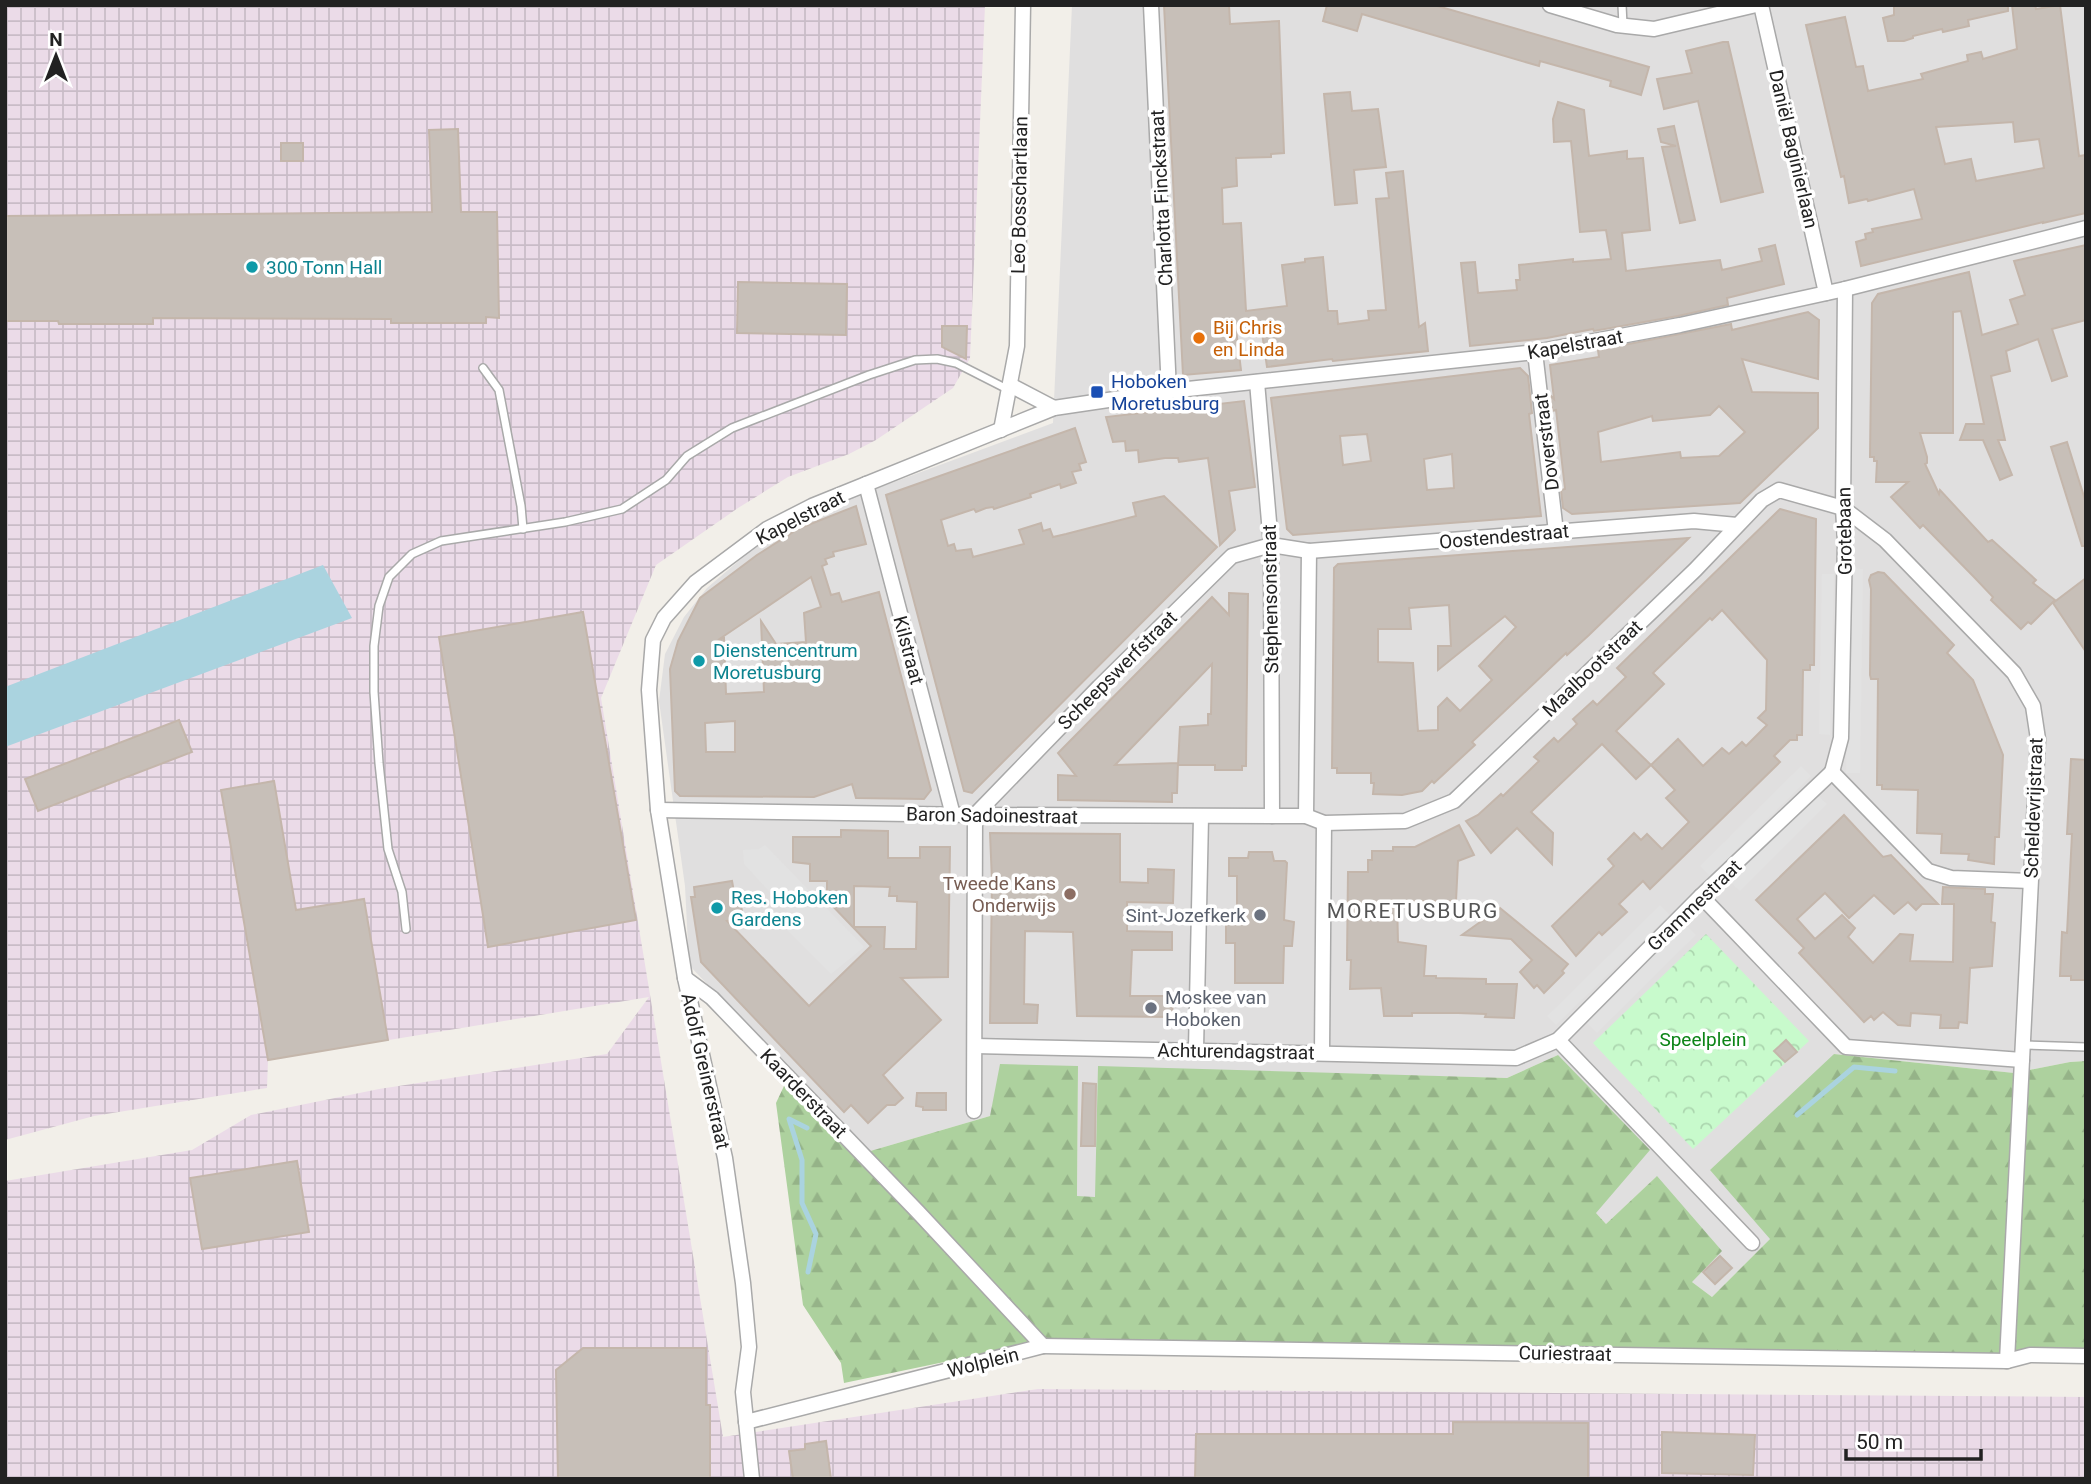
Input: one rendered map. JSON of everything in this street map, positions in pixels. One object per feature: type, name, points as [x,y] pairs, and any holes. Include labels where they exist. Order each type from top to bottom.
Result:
[{"type":"street","name":"Leo Bosschartlaan","points":[[1009,388],[1017,346],[1023,5]]},
{"type":"street","name":"Charlotta Finckstraat","points":[[1151,5],[1169,391]]},
{"type":"street","points":[[1550,5],[1571,8],[1623,25],[1654,29],[1759,5]]},
{"type":"street","name":"Daniël Baginierlaan","points":[[1759,5],[1826,293]]},
{"type":"street","name":"Kapelstraat","points":[[649,663],[653,640],[664,618],[696,582],[767,529],[812,506],[1054,408],[1169,391],[1535,352],[1680,325],[1845,289],[2086,228]]},
{"type":"street","name":"Grotebaan","points":[[1832,772],[1841,738],[1845,542],[1845,289]]},
{"type":"street","name":"Doverstraat","points":[[1535,352],[1556,532]]},
{"type":"street","name":"Stephensonstraat","points":[[1257,382],[1271,545],[1272,816]]},
{"type":"street","points":[[1001,430],[1009,388],[1054,408]]},
{"type":"street","name":"Kilstraat","points":[[866,484],[953,815]]},
{"type":"street","name":"Maalbootstraat","points":[[1324,823],[1405,821],[1454,801],[1695,570],[1762,500],[1779,490],[1843,508]]},
{"type":"street","name":"Scheldevrijstraat","points":[[1843,508],[1885,540],[1996,653],[2014,673],[2033,706],[2038,739],[2007,1361]]},
{"type":"street","name":"Oostendestraat","points":[[1271,545],[1309,551],[1694,522],[1737,525]]},
{"type":"street","name":"Scheepswerfstraat","points":[[975,815],[1099,687],[1232,556],[1271,545]]},
{"type":"street","name":"Stephensonstraat","points":[[1306,816],[1309,551]]},
{"type":"street","name":"Adolf Greinerstraat","points":[[649,663],[658,810],[685,978],[725,1158],[743,1283],[749,1347],[743,1392],[752,1479]]},
{"type":"street","points":[[1832,772],[1928,871],[1951,878],[2030,881]]},
{"type":"street","name":"Grammestraat","points":[[1558,1040],[1702,896],[1832,772]]},
{"type":"street","name":"Baron Sadoinestraat","points":[[658,810],[953,815],[1306,816],[1324,823]]},
{"type":"street","points":[[974,1111],[975,815]]},
{"type":"street","points":[[1196,1049],[1200,817]]},
{"type":"street","points":[[1322,1052],[1324,823]]},
{"type":"street","points":[[1702,896],[1846,1047],[2022,1052]]},
{"type":"street","name":"Kaarderstraat","points":[[685,978],[712,998],[918,1212]]},
{"type":"street","points":[[1558,1040],[1752,1243]]},
{"type":"street","name":"Achturendagstraat","points":[[975,1046],[1516,1058],[1558,1040]]},
{"type":"street","name":"Wolplein","points":[[746,1422],[1043,1346],[918,1212]]},
{"type":"street","name":"Curiestraat","points":[[1043,1346],[2007,1361],[2030,1355],[2086,1356]]},
{"type":"lane","points":[[1622,5],[1623,25]]},
{"type":"lane","points":[[407,929],[402,892],[388,849],[374,692],[374,646],[379,606],[389,577],[412,554],[441,541],[565,522],[622,509],[666,480],[687,456],[732,428],[915,360],[937,359],[956,363],[1009,388]]},
{"type":"lane","points":[[483,368],[499,390],[523,529]]},
{"type":"lane","points":[[2022,1052],[2086,1046]]},
{"type":"shaded area","points":[[5,5],[985,5],[970,358],[953,388],[876,440],[849,454],[788,477],[656,565],[601,698],[723,1437],[1038,1389],[2086,1397],[2085,1479],[5,1479],[5,1181],[192,1150],[251,1115],[379,1089],[607,1054],[649,997],[268,1060],[267,1088],[94,1116],[5,1140]]},
{"type":"shaded area","points":[[1072,5],[2086,5],[2086,1061],[2014,1073],[1834,1054],[1770,1239],[1712,1297],[1692,1282],[1656,1177],[1606,1224],[1596,1213],[1558,1055],[1507,1078],[1099,1067],[1096,1197],[1077,1197],[1078,1067],[990,1116],[867,1152],[689,965],[685,886],[659,701],[665,654],[684,617],[707,588],[755,547],[851,498],[1053,423]]},
{"type":"shaded area","points":[[1849,568],[1863,569],[1860,773],[1846,773]]},
{"type":"shaded area","points":[[1822,574],[1834,574],[1830,735],[1819,734]]},
{"type":"shaded area","points":[[1801,766],[1811,776],[1710,876],[1700,866]]},
{"type":"shaded area","points":[[1816,794],[1827,804],[1740,891],[1729,881]]},
{"type":"shaded area","points":[[765,845],[864,947],[831,974],[780,923],[789,913],[744,864],[743,850],[759,849]]},
{"type":"shaded area","points":[[1660,905],[1670,915],[1556,1025],[1547,1016]]},
{"type":"shaded area","points":[[1684,923],[1696,935],[1597,1033],[1585,1021]]},
{"type":"green space","name":"Speelplein","points":[[1706,934],[1809,1041],[1693,1149],[1593,1043]]},
{"type":"green space","points":[[1834,1054],[2014,1073],[2086,1061],[2086,1357],[1058,1338],[844,1383],[841,1363],[803,1305],[776,1103],[784,1086],[844,1147],[867,1152],[990,1116],[1000,1064],[1078,1066],[1077,1196],[1095,1197],[1098,1066],[1507,1078],[1558,1055],[1650,1150],[1596,1213],[1606,1224],[1657,1176],[1722,1251],[1692,1282],[1712,1297],[1770,1239],[1710,1170]]},
{"type":"water","points":[[323,565],[352,618],[5,747],[5,687]]},
{"type":"building","points":[[1164,5],[1229,5],[1230,24],[1279,21],[1284,153],[1271,154],[1271,157],[1236,158],[1237,186],[1222,188],[1223,224],[1241,223],[1246,311],[1287,306],[1282,265],[1323,257],[1328,311],[1337,311],[1338,324],[1369,320],[1368,311],[1386,310],[1376,199],[1389,198],[1386,173],[1403,171],[1419,327],[1425,323],[1428,351],[1267,367],[1261,326],[1236,329],[1241,370],[1183,375]]},
{"type":"building","points":[[1327,5],[1434,5],[1649,67],[1641,95],[1610,86],[1611,81],[1540,61],[1539,66],[1362,14],[1357,31],[1323,21]]},
{"type":"building","points":[[1894,5],[2008,5],[2008,11],[1968,20],[1969,26],[1943,32],[1942,29],[1904,41],[1888,41],[1883,18],[1894,15]]},
{"type":"building","points":[[2012,5],[2035,5],[2036,9],[2060,5],[2079,156],[2086,155],[2086,213],[1861,266],[1856,242],[1866,239],[1865,234],[1873,232],[1872,229],[1922,219],[1914,189],[1849,203],[1806,25],[1845,17],[1856,67],[1863,66],[1868,91],[1923,79],[1921,74],[1968,61],[1967,55],[1981,52],[1983,59],[2017,49]],"holes":[[[2013,122],[2015,142],[2039,139],[2044,168],[1976,181],[1971,159],[1945,164],[1936,127]]]},
{"type":"building","points":[[1728,42],[1763,192],[1721,202],[1698,101],[1664,109],[1657,79],[1692,73],[1686,51]]},
{"type":"building","points":[[1350,92],[1352,111],[1378,109],[1386,167],[1354,170],[1357,203],[1335,205],[1324,94]]},
{"type":"building","points":[[1558,102],[1584,110],[1589,156],[1627,151],[1627,159],[1643,158],[1650,230],[1622,233],[1626,271],[1720,260],[1722,270],[1762,261],[1759,249],[1775,245],[1784,284],[1727,298],[1728,305],[1678,316],[1547,338],[1470,346],[1461,263],[1475,262],[1478,293],[1517,290],[1516,280],[1520,280],[1519,265],[1573,259],[1573,262],[1611,259],[1606,230],[1580,232],[1571,141],[1554,142],[1553,119]]},
{"type":"building","points":[[1674,126],[1695,220],[1680,223],[1662,147],[1676,146],[1661,142],[1658,129]]},
{"type":"building","name":"300 Tonn Hall","points":[[458,129],[461,212],[497,212],[499,318],[486,317],[486,323],[391,323],[391,319],[153,318],[153,324],[5,321],[5,216],[432,212],[429,130]]},
{"type":"building","points":[[281,143],[303,143],[303,161],[281,161]]},
{"type":"building","points":[[2086,245],[2086,320],[2052,329],[2067,376],[2052,381],[2038,339],[2006,351],[2010,371],[1991,376],[2005,440],[1998,440],[2012,475],[2000,480],[1983,440],[1960,440],[1966,424],[1984,424],[1961,311],[1953,312],[1953,433],[1920,433],[1927,457],[1925,464],[1939,494],[1940,490],[1988,542],[1992,540],[2036,580],[2033,583],[2055,600],[2031,624],[2028,622],[2021,629],[1923,525],[1920,528],[1891,497],[1908,482],[1876,482],[1877,461],[1870,457],[1872,303],[1878,294],[1969,272],[1982,335],[2018,324],[2010,300],[2025,295],[2014,261]]},
{"type":"building","points":[[738,282],[847,284],[846,335],[737,333]]},
{"type":"building","points":[[1808,312],[1819,320],[1818,379],[1742,359],[1752,392],[1818,393],[1818,428],[1740,503],[1572,514],[1563,508],[1561,490],[1565,489],[1556,410],[1552,411],[1550,395],[1554,399],[1550,365],[1599,357],[1598,350],[1731,324],[1732,330]],"holes":[[[1719,406],[1745,432],[1719,456],[1681,458],[1680,452],[1601,462],[1598,432],[1652,416],[1653,421],[1710,415]]]},
{"type":"building","points":[[942,326],[967,326],[966,359],[942,347]]},
{"type":"building","points":[[1520,368],[1528,376],[1532,413],[1529,414],[1541,516],[1293,535],[1287,529],[1271,398]],"holes":[[[1367,434],[1371,461],[1343,465],[1340,436]],[[1452,454],[1454,488],[1427,490],[1424,459]]]},
{"type":"building","points":[[1244,401],[1255,487],[1229,491],[1235,530],[1220,545],[1208,458],[1179,462],[1178,458],[1165,458],[1139,462],[1138,450],[1126,451],[1125,441],[1113,442],[1106,417]]},
{"type":"building","points":[[1075,428],[1086,462],[1079,464],[1081,470],[1072,472],[1076,483],[1061,488],[1060,484],[994,509],[986,508],[976,512],[974,509],[941,520],[948,546],[954,544],[956,551],[971,549],[973,557],[1024,544],[1019,530],[1041,523],[1043,531],[1050,529],[1053,537],[1066,534],[1136,516],[1133,503],[1164,496],[1217,547],[972,793],[964,791],[886,495]]},
{"type":"building","points":[[2067,442],[2086,503],[2086,546],[2082,546],[2051,447]]},
{"type":"building","points":[[856,506],[866,544],[833,552],[834,556],[825,559],[827,564],[822,566],[831,595],[839,593],[842,602],[879,592],[931,790],[924,799],[856,798],[852,784],[814,797],[680,796],[675,791],[670,669],[678,641],[700,598],[757,555],[798,529]],"holes":[[[811,577],[821,607],[804,613],[806,642],[776,644],[761,621],[764,692],[726,694],[724,638],[718,640]],[[735,721],[735,752],[706,752],[705,723]]]},
{"type":"building","points":[[1780,509],[1816,519],[1814,665],[1810,665],[1810,670],[1803,670],[1802,735],[1797,735],[1797,740],[1790,740],[1774,756],[1780,762],[1650,889],[1643,881],[1619,904],[1627,912],[1602,935],[1599,932],[1576,956],[1552,926],[1614,866],[1608,859],[1634,833],[1641,840],[1647,834],[1662,849],[1689,822],[1666,798],[1675,790],[1651,765],[1636,779],[1602,744],[1531,812],[1553,833],[1552,864],[1517,828],[1491,853],[1466,821],[1478,815],[1501,794],[1503,796],[1539,761],[1534,757],[1554,738],[1558,742],[1577,724],[1573,719],[1593,701],[1597,705],[1626,677],[1617,668]],"holes":[[[1722,610],[1767,660],[1766,710],[1758,718],[1767,725],[1746,746],[1742,742],[1729,754],[1722,748],[1703,766],[1678,739],[1651,765],[1616,731],[1664,684],[1653,673],[1710,618],[1712,620]]]},
{"type":"building","points":[[1689,538],[1589,635],[1567,655],[1566,653],[1472,742],[1475,745],[1434,783],[1432,781],[1422,791],[1402,795],[1373,794],[1371,773],[1337,773],[1337,768],[1332,768],[1334,568],[1338,564]],"holes":[[[1449,605],[1451,646],[1438,646],[1438,670],[1505,616],[1516,627],[1479,666],[1492,680],[1460,711],[1447,698],[1438,707],[1438,730],[1418,731],[1413,663],[1378,662],[1378,629],[1411,629],[1409,608]]]},
{"type":"building","points":[[1884,573],[1954,645],[1947,653],[1973,680],[2003,755],[1999,837],[1995,837],[1994,864],[1968,860],[1969,854],[1941,853],[1942,834],[1917,833],[1918,790],[1882,789],[1882,785],[1877,785],[1878,679],[1871,679],[1870,675],[1869,580],[1871,575]]},
{"type":"building","points":[[2086,578],[2086,652],[2053,603]]},
{"type":"building","points":[[1229,593],[1248,594],[1246,766],[1242,766],[1242,770],[1215,770],[1215,765],[1178,765],[1180,727],[1208,725],[1208,714],[1211,714],[1212,664],[1115,765],[1178,763],[1177,793],[1172,793],[1172,802],[1058,800],[1058,775],[1076,776],[1058,753],[1212,597],[1229,615]]},
{"type":"building","points":[[583,612],[636,920],[488,947],[439,637]]},
{"type":"building","points":[[179,720],[192,752],[38,811],[25,779]]},
{"type":"building","points":[[2071,759],[2086,760],[2086,980],[2071,980],[2071,976],[2060,976],[2062,932],[2067,933],[2072,834],[2067,834]]},
{"type":"building","points":[[274,781],[296,910],[364,899],[388,1040],[268,1060],[221,790]]},
{"type":"building","points":[[1844,815],[1883,857],[1891,855],[1938,904],[1922,904],[1916,910],[1908,902],[1894,914],[1874,895],[1849,918],[1825,893],[1797,919],[1815,939],[1842,915],[1855,928],[1848,937],[1873,963],[1900,934],[1913,935],[1910,961],[1953,962],[1954,904],[1942,904],[1943,887],[1985,889],[1985,894],[1993,894],[1991,922],[1995,923],[1992,966],[1970,968],[1967,1023],[1959,1022],[1958,1028],[1940,1028],[1941,1015],[1911,1013],[1910,1026],[1898,1025],[1883,1012],[1874,1020],[1871,1016],[1864,1022],[1799,953],[1804,948],[1756,900]]},
{"type":"building","points":[[1459,825],[1474,855],[1458,861],[1456,901],[1397,901],[1398,942],[1426,946],[1424,976],[1486,979],[1486,984],[1517,984],[1514,1018],[1458,1013],[1384,1016],[1381,988],[1350,989],[1351,960],[1347,960],[1348,872],[1368,872],[1368,860],[1372,860],[1372,851],[1415,847]]},
{"type":"building","points":[[841,830],[888,831],[888,858],[920,858],[920,847],[950,847],[948,977],[901,978],[941,1020],[883,1075],[903,1098],[895,1105],[887,1105],[868,1123],[851,1105],[844,1112],[701,962],[691,897],[695,897],[694,887],[732,881],[734,892],[739,891],[743,918],[727,921],[809,1006],[871,946],[827,900],[827,881],[810,881],[810,864],[793,862],[793,837],[841,837]],"holes":[[[854,886],[890,887],[889,896],[897,896],[897,901],[917,902],[916,949],[884,949],[885,927],[854,927]]]},
{"type":"building","points":[[990,833],[1120,834],[1120,882],[1148,883],[1148,869],[1174,870],[1173,903],[1127,902],[1127,931],[1172,932],[1172,950],[1132,950],[1130,996],[1173,996],[1172,1017],[1077,1016],[1073,932],[1025,931],[1024,1004],[1038,1005],[1037,1023],[990,1023]]},
{"type":"building","name":"Sint-Jozefkerk","points":[[1249,852],[1272,852],[1274,861],[1287,863],[1284,920],[1294,922],[1292,946],[1284,946],[1283,983],[1235,983],[1235,943],[1226,943],[1226,920],[1237,919],[1237,876],[1229,876],[1229,858],[1248,858]]},
{"type":"building","points":[[1500,908],[1568,964],[1562,971],[1564,973],[1544,993],[1537,985],[1534,988],[1520,972],[1532,960],[1511,939],[1462,935]]},
{"type":"building","points":[[1786,1040],[1797,1052],[1785,1062],[1774,1051]]},
{"type":"building","points":[[1083,1083],[1096,1084],[1095,1146],[1081,1146]]},
{"type":"building","points":[[917,1093],[946,1093],[946,1110],[923,1110],[923,1107],[916,1106]]},
{"type":"building","points":[[297,1161],[309,1232],[202,1249],[190,1178]]},
{"type":"building","points":[[1720,1256],[1732,1268],[1715,1284],[1703,1272]]},
{"type":"building","points":[[583,1348],[706,1348],[706,1405],[710,1405],[710,1479],[558,1479],[556,1370]]},
{"type":"building","points":[[1453,1422],[1588,1423],[1588,1479],[1195,1479],[1196,1434],[1453,1434]]},
{"type":"building","points":[[1662,1432],[1755,1435],[1753,1475],[1662,1473]]},
{"type":"building","points":[[826,1441],[831,1479],[793,1479],[789,1451],[805,1449],[805,1444]]},
{"type":"waterway","points":[[1797,1115],[1854,1067],[1895,1071]]},
{"type":"waterway","points":[[807,1128],[789,1119],[802,1160],[802,1203],[816,1234],[808,1272]]},
{"type":"place","name":"300 Tonn Hall","points":[[252,267]]},
{"type":"place","name":"Bij Chris en Linda","points":[[1199,338]]},
{"type":"place","name":"Hoboken Moretusburg","points":[[1097,392]]},
{"type":"place","name":"Dienstencentrum Moretusburg","points":[[699,661]]},
{"type":"place","name":"Tweede Kans Onderwijs","points":[[1070,894]]},
{"type":"place","name":"Res. Hoboken Gardens","points":[[717,908]]},
{"type":"place","name":"Sint-Jozefkerk","points":[[1260,915]]},
{"type":"place","name":"Moskee van Hoboken","points":[[1151,1008]]},
{"type":"district","name":"MORETUSBURG","points":[[1413,911]]}]
